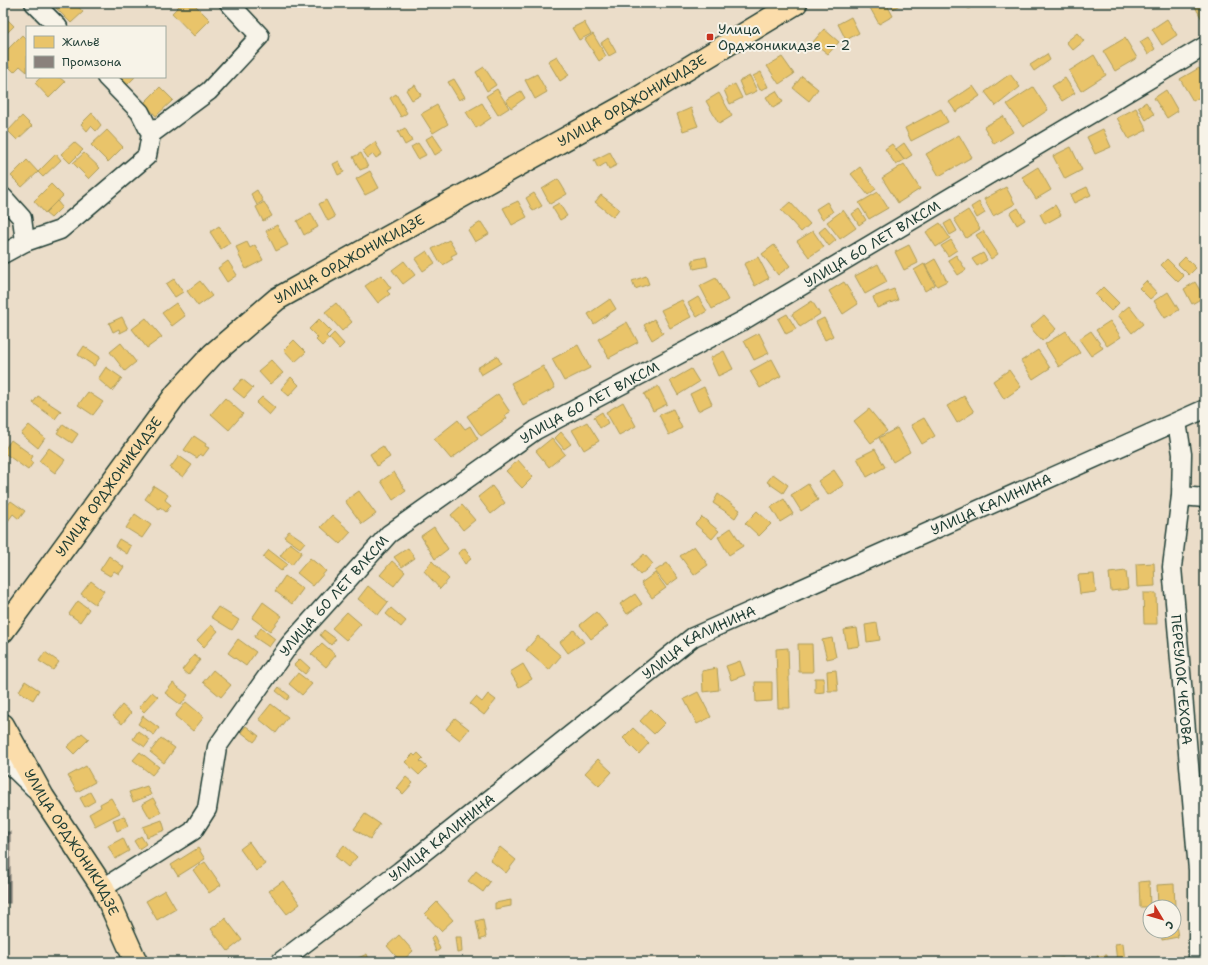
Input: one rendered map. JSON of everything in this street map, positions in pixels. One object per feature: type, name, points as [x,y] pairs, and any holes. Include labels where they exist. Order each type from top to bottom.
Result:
[{"type":"main road","name":"УЛИЦА ОРДЖОНИКИДЗЕ","points":[[3,631],[177,393],[213,354],[277,299],[637,99],[796,3]]},
{"type":"main road","name":"УЛИЦА ОРДЖОНИКИДЗЕ","points":[[3,725],[43,797],[103,888],[136,962]]},
{"type":"street","points":[[34,3],[57,26]]},
{"type":"street","points":[[151,134],[209,91],[260,36],[229,3]]},
{"type":"street","name":"УЛИЦА 60 ЛЕТ ВЛКСМ","points":[[103,888],[193,831],[207,809],[217,747],[290,644],[389,534],[536,430],[744,320],[1205,46]]},
{"type":"street","points":[[3,254],[25,242],[60,230],[147,156],[151,134],[140,112],[107,78]]},
{"type":"street","points":[[3,197],[22,218],[25,242]]},
{"type":"street","name":"УЛИЦА КАЛИНИНА","points":[[280,962],[406,866],[693,637],[1205,409]]},
{"type":"street","name":"ПЕРЕУЛОК ЧЕХОВА","points":[[1177,422],[1182,454],[1181,496],[1172,567],[1198,870],[1198,962]]},
{"type":"street","points":[[1181,496],[1205,498]]},
{"type":"street","points":[[3,759],[43,797]]},
{"type":"building: Жильё","points":[[57,3],[75,3],[83,12],[71,23],[54,6]]},
{"type":"building: Жильё","points":[[182,3],[193,3],[210,20],[194,36],[172,13]]},
{"type":"building: Жильё","points":[[875,3],[886,3],[893,16],[879,24],[869,6]]},
{"type":"building: Жильё","points":[[890,3],[900,3],[901,4],[893,9]]},
{"type":"building: Жильё","points":[[962,3],[975,3],[969,9]]},
{"type":"building: Жильё","points":[[1193,3],[1205,3],[1205,19],[1203,21]]},
{"type":"building: Жильё","points":[[3,15],[14,26],[3,37]]},
{"type":"building: Жильё","points":[[851,17],[859,33],[846,40],[838,24]]},
{"type":"building: Жильё","points":[[1167,19],[1177,35],[1162,45],[1152,29]]},
{"type":"building: Жильё","points":[[584,22],[591,34],[579,40],[572,28]]},
{"type":"building: Жильё","points":[[824,29],[839,42],[828,54],[813,42]]},
{"type":"building: Жильё","points":[[1077,33],[1084,41],[1073,50],[1066,42]]},
{"type":"building: Жильё","points":[[593,34],[606,56],[599,61],[585,39]]},
{"type":"building: Жильё","points":[[22,35],[26,39],[26,71],[20,66],[14,72],[3,61],[3,54]]},
{"type":"building: Жильё","points":[[1148,37],[1155,49],[1148,54],[1140,42]]},
{"type":"building: Жильё","points":[[608,38],[616,52],[609,56],[601,43]]},
{"type":"building: Жильё","points":[[1125,38],[1137,58],[1115,71],[1103,51]]},
{"type":"building: Жильё","points":[[1047,54],[1050,60],[1034,71],[1030,65]]},
{"type":"building: Жильё","points":[[1094,55],[1106,75],[1081,91],[1069,71]]},
{"type":"building: Жильё","points":[[557,56],[569,75],[560,81],[548,61]]},
{"type":"building: Жильё","points":[[782,57],[794,74],[779,84],[767,66]]},
{"type":"building: Жильё","points":[[484,67],[496,85],[487,91],[476,72]]},
{"type":"building: Жильё","points":[[1199,68],[1205,78],[1205,94],[1193,101],[1180,79]]},
{"type":"building: Жильё","points":[[761,72],[768,87],[760,90],[753,76]]},
{"type":"building: Жильё","points":[[537,74],[547,92],[535,99],[525,80]]},
{"type":"building: Жильё","points":[[1010,74],[1020,87],[996,106],[985,92]]},
{"type":"building: Жильё","points":[[750,76],[757,91],[745,96],[739,81]]},
{"type":"building: Жильё","points":[[802,76],[818,89],[809,101],[793,88]]},
{"type":"building: Жильё","points":[[40,78],[60,78],[65,82],[49,98],[35,83]]},
{"type":"building: Жильё","points":[[120,78],[134,78],[127,85]]},
{"type":"building: Жильё","points":[[1065,78],[1075,93],[1062,101],[1052,86]]},
{"type":"building: Жильё","points":[[454,79],[465,97],[459,100],[448,82]]},
{"type":"building: Жильё","points":[[735,84],[742,98],[730,104],[724,90]]},
{"type":"building: Жильё","points":[[415,85],[421,95],[412,100],[406,90]]},
{"type":"building: Жильё","points":[[973,86],[980,96],[956,112],[949,102]]},
{"type":"building: Жильё","points":[[160,87],[173,100],[156,116],[144,103]]},
{"type":"building: Жильё","points":[[1033,87],[1048,110],[1023,127],[1007,104]]},
{"type":"building: Жильё","points":[[497,89],[509,108],[498,115],[486,96]]},
{"type":"building: Жильё","points":[[1166,90],[1178,111],[1167,118],[1154,98]]},
{"type":"building: Жильё","points":[[521,91],[525,98],[511,108],[506,100]]},
{"type":"building: Жильё","points":[[776,91],[783,102],[773,108],[766,97]]},
{"type":"building: Жильё","points":[[719,93],[732,116],[719,124],[706,101]]},
{"type":"building: Жильё","points":[[396,94],[407,113],[401,117],[390,98]]},
{"type":"building: Жильё","points":[[1146,102],[1154,114],[1146,120],[1138,107]]},
{"type":"building: Жильё","points":[[482,103],[491,118],[476,128],[466,112]]},
{"type":"building: Жильё","points":[[437,105],[448,124],[433,133],[421,114]]},
{"type":"building: Жильё","points":[[691,108],[698,126],[683,131],[677,114]]},
{"type":"building: Жильё","points":[[1136,108],[1147,130],[1129,139],[1117,118]]},
{"type":"building: Жильё","points":[[941,109],[948,122],[911,141],[905,128]]},
{"type":"building: Жильё","points":[[92,113],[101,125],[96,131],[91,126],[87,131],[81,124]]},
{"type":"building: Жильё","points":[[22,116],[32,126],[17,140],[8,131]]},
{"type":"building: Жильё","points":[[1003,116],[1013,132],[994,144],[984,127]]},
{"type":"building: Жильё","points":[[405,128],[412,141],[405,145],[398,132]]},
{"type":"building: Жильё","points":[[1103,129],[1111,147],[1095,154],[1087,137]]},
{"type":"building: Жильё","points":[[107,130],[123,147],[108,162],[91,145]]},
{"type":"building: Жильё","points":[[3,135],[8,141],[3,146]]},
{"type":"building: Жильё","points":[[433,135],[443,150],[435,155],[426,139]]},
{"type":"building: Жильё","points":[[959,135],[972,157],[939,176],[926,154]]},
{"type":"building: Жильё","points":[[74,142],[83,150],[70,163],[61,154]]},
{"type":"building: Жильё","points":[[375,142],[382,154],[376,158],[373,154],[368,158],[363,151]]},
{"type":"building: Жильё","points":[[418,143],[426,155],[418,159],[411,147]]},
{"type":"building: Жильё","points":[[904,143],[912,155],[904,160],[896,149]]},
{"type":"building: Жильё","points":[[892,144],[904,160],[896,165],[885,149]]},
{"type":"building: Жильё","points":[[1071,147],[1082,170],[1065,179],[1053,156]]},
{"type":"building: Жильё","points":[[610,152],[617,165],[609,169],[606,163],[598,168],[594,160]]},
{"type":"building: Жильё","points":[[84,153],[100,168],[89,179],[73,163]]},
{"type":"building: Жильё","points":[[361,153],[368,167],[360,170],[353,157]]},
{"type":"building: Жильё","points":[[56,154],[61,160],[43,177],[38,172]]},
{"type":"building: Жильё","points":[[27,160],[38,172],[22,187],[11,176]]},
{"type":"building: Жильё","points":[[339,161],[344,172],[338,175],[333,164]]},
{"type":"building: Жильё","points":[[904,164],[920,189],[898,203],[882,178]]},
{"type":"building: Жильё","points":[[860,167],[876,189],[868,195],[851,174]]},
{"type":"building: Жильё","points":[[1038,167],[1051,190],[1036,199],[1022,177]]},
{"type":"building: Жильё","points":[[370,171],[379,188],[365,195],[356,179]]},
{"type":"building: Жильё","points":[[558,179],[567,194],[550,204],[542,189]]},
{"type":"building: Жильё","points":[[51,184],[63,196],[45,213],[34,201]]},
{"type":"building: Жильё","points":[[1006,187],[1015,204],[993,216],[984,199]]},
{"type":"building: Жильё","points":[[1087,187],[1091,195],[1074,203],[1070,195]]},
{"type":"building: Жильё","points":[[257,190],[263,201],[257,205],[251,194]]},
{"type":"building: Жильё","points":[[878,192],[888,208],[869,219],[859,203]]},
{"type":"building: Жильё","points":[[534,193],[542,206],[533,211],[526,198]]},
{"type":"building: Жильё","points":[[601,195],[619,209],[613,217],[595,202]]},
{"type":"building: Жильё","points":[[326,200],[335,217],[328,221],[319,204]]},
{"type":"building: Жильё","points":[[57,201],[62,207],[51,218],[45,213]]},
{"type":"building: Жильё","points":[[518,201],[527,217],[512,225],[503,208]]},
{"type":"building: Жильё","points":[[264,202],[272,216],[263,221],[256,207]]},
{"type":"building: Жильё","points":[[790,202],[810,224],[801,232],[781,210]]},
{"type":"building: Жильё","points":[[827,202],[833,212],[822,219],[816,209]]},
{"type":"building: Жильё","points":[[979,202],[985,213],[977,218],[971,207]]},
{"type":"building: Жильё","points":[[559,203],[567,216],[560,220],[552,207]]},
{"type":"building: Жильё","points":[[1055,205],[1061,215],[1045,224],[1040,214]]},
{"type":"building: Жильё","points":[[1018,208],[1025,220],[1017,225],[1010,213]]},
{"type":"building: Жильё","points":[[859,209],[866,220],[859,225],[852,214]]},
{"type":"building: Жильё","points":[[843,210],[856,228],[840,239],[827,222]]},
{"type":"building: Жильё","points":[[968,210],[980,229],[966,238],[954,219]]},
{"type":"building: Жильё","points":[[311,213],[318,227],[304,235],[297,221]]},
{"type":"building: Жильё","points":[[951,220],[957,231],[950,235],[944,224]]},
{"type":"building: Жильё","points":[[481,222],[489,234],[475,242],[468,230]]},
{"type":"building: Жильё","points":[[940,223],[950,238],[936,247],[926,232]]},
{"type":"building: Жильё","points":[[277,225],[288,245],[276,251],[266,231]]},
{"type":"building: Жильё","points":[[219,226],[230,243],[221,249],[210,232]]},
{"type":"building: Жильё","points":[[825,227],[836,240],[829,246],[819,232]]},
{"type":"building: Жильё","points":[[813,231],[824,247],[809,257],[797,241]]},
{"type":"building: Жильё","points":[[983,231],[998,254],[991,259],[976,235]]},
{"type":"building: Жильё","points":[[449,240],[457,253],[451,256],[453,259],[443,265],[441,262],[440,263],[432,249]]},
{"type":"building: Жильё","points":[[951,240],[957,250],[948,256],[941,246]]},
{"type":"building: Жильё","points":[[247,242],[250,248],[255,245],[263,260],[246,269],[236,247]]},
{"type":"building: Жильё","points":[[774,245],[790,266],[778,275],[762,254]]},
{"type":"building: Жильё","points":[[909,245],[918,263],[904,270],[895,252]]},
{"type":"building: Жильё","points":[[427,251],[435,263],[423,271],[415,259]]},
{"type":"building: Жильё","points":[[983,253],[987,260],[977,266],[972,259]]},
{"type":"building: Жильё","points":[[956,255],[966,270],[958,275],[948,260]]},
{"type":"building: Жильё","points":[[706,257],[708,266],[694,269],[692,260]]},
{"type":"building: Жильё","points":[[758,257],[769,278],[755,286],[744,264]]},
{"type":"building: Жильё","points":[[1185,257],[1196,268],[1189,275],[1178,264]]},
{"type":"building: Жильё","points":[[935,259],[947,281],[937,286],[925,265]]},
{"type":"building: Жильё","points":[[1167,259],[1184,276],[1178,282],[1161,265]]},
{"type":"building: Жильё","points":[[228,261],[237,275],[227,282],[218,268]]},
{"type":"building: Жильё","points":[[404,261],[415,275],[403,284],[392,270]]},
{"type":"building: Жильё","points":[[878,264],[887,282],[865,294],[855,276]]},
{"type":"building: Жильё","points":[[924,264],[935,285],[925,291],[914,270]]},
{"type":"building: Жильё","points":[[381,275],[391,288],[387,291],[390,294],[378,303],[365,286]]},
{"type":"building: Жильё","points":[[646,276],[649,284],[635,289],[632,281]]},
{"type":"building: Жильё","points":[[716,278],[728,300],[712,309],[700,286]]},
{"type":"building: Жильё","points":[[174,279],[183,292],[175,297],[166,284]]},
{"type":"building: Жильё","points":[[200,281],[212,296],[198,306],[187,291]]},
{"type":"building: Жильё","points":[[1146,281],[1157,293],[1150,299],[1139,288]]},
{"type":"building: Жильё","points":[[844,282],[858,304],[843,314],[829,291]]},
{"type":"building: Жильё","points":[[1195,282],[1204,297],[1192,304],[1184,289]]},
{"type":"building: Жильё","points":[[1103,287],[1119,303],[1111,311],[1095,295]]},
{"type":"building: Жильё","points":[[894,289],[898,300],[877,308],[873,297]]},
{"type":"building: Жильё","points":[[1168,292],[1179,310],[1165,318],[1154,301]]},
{"type":"building: Жильё","points":[[698,297],[707,311],[697,317],[688,303]]},
{"type":"building: Жильё","points":[[610,299],[616,309],[594,324],[588,314]]},
{"type":"building: Жильё","points":[[682,300],[691,317],[670,328],[661,310]]},
{"type":"building: Жильё","points":[[812,301],[820,314],[800,327],[792,314]]},
{"type":"building: Жильё","points":[[176,303],[185,316],[172,326],[162,313]]},
{"type":"building: Жильё","points":[[336,303],[352,322],[342,331],[325,312]]},
{"type":"building: Жильё","points":[[1129,306],[1143,324],[1132,333],[1118,315]]},
{"type":"building: Жильё","points":[[787,314],[796,329],[786,334],[778,319]]},
{"type":"building: Жильё","points":[[1044,315],[1056,329],[1042,341],[1030,327]]},
{"type":"building: Жильё","points":[[122,317],[128,329],[120,333],[119,329],[113,332],[109,323]]},
{"type":"building: Жильё","points":[[146,318],[162,337],[147,348],[132,329]]},
{"type":"building: Жильё","points":[[824,318],[833,336],[825,340],[816,322]]},
{"type":"building: Жильё","points":[[319,319],[331,331],[326,336],[329,339],[322,346],[316,340],[318,338],[309,329]]},
{"type":"building: Жильё","points":[[654,319],[663,333],[652,340],[644,325]]},
{"type":"building: Жильё","points":[[1110,321],[1121,337],[1107,346],[1096,330]]},
{"type":"building: Жильё","points":[[627,322],[638,342],[609,358],[598,339]]},
{"type":"building: Жильё","points":[[1066,331],[1080,353],[1059,367],[1045,344]]},
{"type":"building: Жильё","points":[[1091,331],[1103,348],[1091,356],[1079,339]]},
{"type":"building: Жильё","points":[[334,333],[344,344],[339,349],[329,338]]},
{"type":"building: Жильё","points":[[759,333],[769,353],[754,360],[744,341]]},
{"type":"building: Жильё","points":[[294,340],[306,352],[295,362],[284,350]]},
{"type":"building: Жильё","points":[[121,343],[136,362],[125,371],[110,352]]},
{"type":"building: Жильё","points":[[578,345],[590,368],[564,381],[552,359]]},
{"type":"building: Жильё","points":[[84,346],[100,357],[94,366],[78,355]]},
{"type":"building: Жильё","points":[[1038,350],[1050,368],[1033,379],[1021,361]]},
{"type":"building: Жильё","points":[[724,351],[733,369],[718,376],[710,358]]},
{"type":"building: Жильё","points":[[497,356],[501,363],[481,375],[477,368]]},
{"type":"building: Жильё","points":[[772,359],[781,376],[760,388],[750,371]]},
{"type":"building: Жильё","points":[[271,360],[283,373],[270,384],[258,371]]},
{"type":"building: Жильё","points":[[543,366],[555,388],[523,405],[511,383]]},
{"type":"building: Жильё","points":[[106,367],[122,378],[112,391],[98,379]]},
{"type":"building: Жильё","points":[[691,369],[699,382],[678,395],[670,381]]},
{"type":"building: Жильё","points":[[1009,370],[1021,387],[1004,399],[993,381]]},
{"type":"building: Жильё","points":[[291,377],[299,385],[289,396],[281,389]]},
{"type":"building: Жильё","points":[[242,379],[253,388],[244,398],[233,389]]},
{"type":"building: Жильё","points":[[658,386],[667,404],[653,411],[644,394]]},
{"type":"building: Жильё","points":[[704,387],[712,404],[698,411],[690,394]]},
{"type":"building: Жильё","points":[[88,392],[103,402],[93,415],[78,405]]},
{"type":"building: Жильё","points":[[498,394],[510,412],[505,415],[507,418],[481,436],[467,416]]},
{"type":"building: Жильё","points":[[38,396],[61,411],[55,419],[33,403]]},
{"type":"building: Жильё","points":[[964,396],[974,412],[957,423],[947,406]]},
{"type":"building: Жильё","points":[[262,397],[275,408],[269,415],[256,403]]},
{"type":"building: Жильё","points":[[225,398],[243,414],[229,430],[211,414]]},
{"type":"building: Жильё","points":[[623,402],[636,426],[619,435],[606,412]]},
{"type":"building: Жильё","points":[[673,409],[682,428],[669,435],[659,415]]},
{"type":"building: Жильё","points":[[869,409],[887,431],[871,443],[854,421]]},
{"type":"building: Жильё","points":[[602,412],[608,423],[600,428],[594,417]]},
{"type":"building: Жильё","points":[[924,418],[935,436],[922,444],[911,425]]},
{"type":"building: Жильё","points":[[458,420],[465,429],[470,426],[478,439],[451,459],[434,439]]},
{"type":"building: Жильё","points":[[587,422],[599,441],[584,450],[572,430]]},
{"type":"building: Жильё","points":[[63,424],[78,434],[72,443],[57,433]]},
{"type":"building: Жильё","points":[[29,425],[45,438],[38,448],[21,434]]},
{"type":"building: Жильё","points":[[897,428],[910,452],[893,462],[879,438]]},
{"type":"building: Жильё","points":[[561,432],[571,444],[564,449],[555,438]]},
{"type":"building: Жильё","points":[[194,436],[206,444],[205,446],[209,448],[203,456],[200,454],[197,458],[184,450]]},
{"type":"building: Жильё","points":[[552,438],[565,454],[549,467],[536,451]]},
{"type":"building: Жильё","points":[[11,440],[33,456],[30,461],[33,463],[28,470],[3,452]]},
{"type":"building: Жильё","points":[[383,446],[390,457],[377,466],[370,454]]},
{"type":"building: Жильё","points":[[49,448],[65,460],[55,473],[39,461]]},
{"type":"building: Жильё","points":[[875,449],[885,467],[867,477],[857,458]]},
{"type":"building: Жильё","points":[[179,456],[192,465],[183,477],[170,468]]},
{"type":"building: Жильё","points":[[518,460],[533,477],[522,488],[506,471]]},
{"type":"building: Жильё","points":[[834,470],[844,485],[828,495],[818,481]]},
{"type":"building: Жильё","points":[[394,472],[406,491],[393,500],[381,481]]},
{"type":"building: Жильё","points":[[773,474],[788,485],[783,493],[767,482]]},
{"type":"building: Жильё","points":[[808,484],[818,500],[801,511],[791,495]]},
{"type":"building: Жильё","points":[[154,486],[168,495],[165,500],[171,505],[166,512],[145,499]]},
{"type":"building: Жильё","points":[[492,486],[505,503],[491,514],[478,497]]},
{"type":"building: Жильё","points":[[359,491],[376,514],[362,524],[345,501]]},
{"type":"building: Жильё","points":[[718,494],[740,510],[735,518],[713,503]]},
{"type":"building: Жильё","points":[[784,499],[793,514],[780,522],[771,507]]},
{"type":"building: Жильё","points":[[11,501],[25,511],[19,519],[13,514],[8,521],[3,517],[3,511]]},
{"type":"building: Жильё","points":[[462,505],[475,520],[463,530],[451,515]]},
{"type":"building: Жильё","points":[[757,511],[771,524],[759,536],[745,523]]},
{"type":"building: Жильё","points":[[135,514],[151,525],[142,538],[126,528]]},
{"type":"building: Жильё","points":[[332,515],[351,532],[340,544],[321,527]]},
{"type":"building: Жильё","points":[[702,517],[719,531],[712,539],[695,524]]},
{"type":"building: Жильё","points":[[434,527],[448,549],[435,559],[421,536]]},
{"type":"building: Жильё","points":[[731,528],[743,546],[729,555],[718,537]]},
{"type":"building: Жильё","points":[[289,531],[305,542],[300,548],[284,537]]},
{"type":"building: Жильё","points":[[119,539],[131,546],[127,554],[115,546]]},
{"type":"building: Жильё","points":[[290,543],[302,552],[292,565],[280,556]]},
{"type":"building: Жильё","points":[[694,546],[708,565],[694,575],[680,556]]},
{"type":"building: Жильё","points":[[408,548],[415,558],[402,567],[394,557]]},
{"type":"building: Жильё","points":[[465,548],[471,559],[465,564],[458,553]]},
{"type":"building: Жильё","points":[[269,550],[287,564],[281,571],[263,557]]},
{"type":"building: Жильё","points":[[644,554],[653,564],[640,575],[632,565]]},
{"type":"building: Жильё","points":[[109,556],[124,567],[119,574],[114,571],[110,576],[100,570]]},
{"type":"building: Жильё","points":[[310,558],[326,571],[313,586],[297,573]]},
{"type":"building: Жильё","points":[[392,561],[405,572],[394,586],[380,575]]},
{"type":"building: Жильё","points":[[432,561],[449,579],[440,589],[424,571]]},
{"type":"building: Жильё","points":[[667,563],[678,578],[667,586],[655,571]]},
{"type":"building: Жильё","points":[[1154,563],[1155,586],[1137,587],[1136,564]]},
{"type":"building: Жильё","points":[[1126,571],[1128,589],[1111,591],[1109,573]]},
{"type":"building: Жильё","points":[[655,573],[666,588],[652,598],[641,583]]},
{"type":"building: Жильё","points":[[1094,574],[1096,592],[1080,594],[1078,575]]},
{"type":"building: Жильё","points":[[285,576],[303,589],[292,604],[275,591]]},
{"type":"building: Жильё","points":[[91,581],[104,591],[95,604],[81,594]]},
{"type":"building: Жильё","points":[[368,586],[388,602],[378,615],[358,599]]},
{"type":"building: Жильё","points":[[1143,593],[1156,593],[1157,624],[1144,624]]},
{"type":"building: Жильё","points":[[635,594],[642,604],[627,614],[620,604]]},
{"type":"building: Жильё","points":[[78,601],[89,609],[80,622],[69,614]]},
{"type":"building: Жильё","points":[[263,602],[282,616],[270,631],[252,618]]},
{"type":"building: Жильё","points":[[218,607],[239,620],[232,630],[211,617]]},
{"type":"building: Жильё","points":[[391,608],[406,621],[401,627],[386,614]]},
{"type":"building: Жильё","points":[[347,612],[361,624],[346,640],[332,628]]},
{"type":"building: Жильё","points":[[596,612],[608,626],[591,639],[580,625]]},
{"type":"building: Жильё","points":[[877,623],[880,640],[867,642],[865,625]]},
{"type":"building: Жильё","points":[[211,625],[218,631],[204,647],[197,640]]},
{"type":"building: Жильё","points":[[261,628],[275,639],[269,647],[254,637]]},
{"type":"building: Жильё","points":[[857,628],[860,646],[847,648],[844,630]]},
{"type":"building: Жильё","points":[[324,630],[336,639],[331,645],[320,635]]},
{"type":"building: Жильё","points":[[574,630],[584,642],[568,653],[560,642]]},
{"type":"building: Жильё","points":[[538,636],[561,656],[549,670],[526,650]]},
{"type":"building: Жильё","points":[[832,638],[836,657],[827,659],[822,640]]},
{"type":"building: Жильё","points":[[238,639],[256,652],[246,666],[228,653]]},
{"type":"building: Жильё","points":[[322,643],[336,655],[326,667],[311,654]]},
{"type":"building: Жильё","points":[[798,644],[812,644],[813,672],[799,672]]},
{"type":"building: Жильё","points":[[788,648],[790,708],[778,708],[776,649]]},
{"type":"building: Жильё","points":[[45,652],[59,662],[53,670],[39,661]]},
{"type":"building: Жильё","points":[[194,655],[200,660],[188,675],[182,670]]},
{"type":"building: Жильё","points":[[300,659],[310,668],[305,674],[294,665]]},
{"type":"building: Жильё","points":[[740,661],[745,675],[731,680],[726,666]]},
{"type":"building: Жильё","points":[[523,664],[532,679],[519,687],[510,672]]},
{"type":"building: Жильё","points":[[717,668],[719,690],[703,692],[702,671]]},
{"type":"building: Жильё","points":[[213,670],[231,685],[221,697],[203,682]]},
{"type":"building: Жильё","points":[[836,670],[838,691],[828,691],[827,671]]},
{"type":"building: Жильё","points":[[298,673],[312,684],[302,695],[289,684]]},
{"type":"building: Жильё","points":[[815,678],[824,678],[824,692],[815,693]]},
{"type":"building: Жильё","points":[[25,681],[39,690],[33,700],[19,691]]},
{"type":"building: Жильё","points":[[755,682],[772,682],[772,701],[756,702]]},
{"type":"building: Жильё","points":[[173,683],[188,695],[181,705],[165,693]]},
{"type":"building: Жильё","points":[[279,687],[290,696],[287,700],[276,691]]},
{"type":"building: Жильё","points":[[152,692],[158,697],[144,712],[139,707]]},
{"type":"building: Жильё","points":[[698,692],[711,717],[697,724],[684,699]]},
{"type":"building: Жильё","points":[[488,694],[496,700],[484,715],[470,704],[476,697],[482,702]]},
{"type":"building: Жильё","points":[[186,702],[204,717],[193,731],[175,716]]},
{"type":"building: Жильё","points":[[271,704],[288,717],[276,733],[259,719]]},
{"type":"building: Жильё","points":[[122,705],[131,713],[122,724],[113,716]]},
{"type":"building: Жильё","points":[[651,709],[665,723],[654,734],[640,721]]},
{"type":"building: Жильё","points":[[143,716],[159,728],[154,735],[138,724]]},
{"type":"building: Жильё","points":[[455,718],[469,729],[460,740],[446,729]]},
{"type":"building: Жильё","points":[[246,726],[259,736],[254,742],[241,732]]},
{"type":"building: Жильё","points":[[633,728],[649,743],[639,754],[623,738]]},
{"type":"building: Жильё","points":[[138,731],[150,740],[145,747],[133,739]]},
{"type":"building: Жильё","points":[[82,733],[89,739],[74,754],[67,747]]},
{"type":"building: Жильё","points":[[161,738],[175,748],[164,763],[150,752]]},
{"type":"building: Жильё","points":[[140,752],[159,767],[152,775],[133,760]]},
{"type":"building: Жильё","points":[[418,753],[423,758],[420,761],[427,767],[419,775],[405,762],[413,754],[415,756]]},
{"type":"building: Жильё","points":[[598,759],[612,772],[599,786],[585,773]]},
{"type":"building: Жильё","points":[[86,766],[95,782],[77,792],[68,776]]},
{"type":"building: Жильё","points":[[406,777],[413,783],[403,794],[397,788]]},
{"type":"building: Жильё","points":[[147,786],[151,795],[133,802],[129,792]]},
{"type":"building: Жильё","points":[[90,792],[95,801],[85,807],[80,798]]},
{"type":"building: Жильё","points":[[111,798],[120,813],[95,826],[89,814],[101,807],[100,804]]},
{"type":"building: Жильё","points":[[153,798],[161,812],[150,818],[142,804]]},
{"type":"building: Жильё","points":[[365,814],[380,824],[370,839],[354,829]]},
{"type":"building: Жильё","points":[[124,816],[128,826],[117,831],[113,820]]},
{"type":"building: Жильё","points":[[162,820],[165,830],[147,837],[143,827]]},
{"type":"building: Жильё","points":[[141,836],[146,844],[139,849],[134,841]]},
{"type":"building: Жильё","points":[[123,838],[129,851],[115,859],[108,846]]},
{"type":"building: Жильё","points":[[249,842],[265,864],[256,871],[240,849]]},
{"type":"building: Жильё","points":[[344,845],[357,857],[348,867],[335,856]]},
{"type":"building: Жильё","points":[[500,847],[516,860],[506,873],[490,860]]},
{"type":"building: Жильё","points":[[198,848],[205,859],[178,876],[171,865]]},
{"type":"building: Жильё","points":[[205,862],[221,885],[209,893],[193,870]]},
{"type":"building: Жильё","points":[[476,871],[490,882],[483,892],[468,881]]},
{"type":"building: Жильё","points":[[283,881],[300,904],[287,914],[269,891]]},
{"type":"building: Жильё","points":[[1149,881],[1150,899],[1142,899],[1142,907],[1140,907],[1139,882]]},
{"type":"building: Жильё","points":[[1174,884],[1175,899],[1158,899],[1157,885]]},
{"type":"building: Жильё","points":[[165,890],[176,909],[157,920],[146,901]]},
{"type":"building: Жильё","points":[[511,900],[511,906],[495,909],[495,903]]},
{"type":"building: Жильё","points":[[437,902],[453,920],[441,931],[425,914]]},
{"type":"building: Жильё","points":[[225,918],[242,940],[228,951],[211,929]]},
{"type":"building: Жильё","points":[[483,919],[486,937],[480,940],[476,921]]},
{"type":"building: Жильё","points":[[399,935],[413,951],[401,962],[387,946]]},
{"type":"building: Жильё","points":[[434,935],[440,949],[436,952],[431,938]]},
{"type":"building: Жильё","points":[[455,937],[461,937],[462,952],[457,953]]},
{"type":"building: Жильё","points":[[1123,943],[1125,962],[1117,962],[1115,944]]},
{"type":"building: Жильё","points":[[367,954],[370,962],[359,962],[358,958]]},
{"type":"building: Жильё","points":[[1107,955],[1107,962],[1098,962],[1097,956]]},
{"type":"building: Жильё","points":[[1063,958],[1064,962],[1054,962],[1053,959]]},
{"type":"building: Промзона","points":[[3,832],[10,832],[10,903],[3,903]]},
{"type":"place","name":"Улица Орджоникидзе – 2","points":[[710,37]]}]
